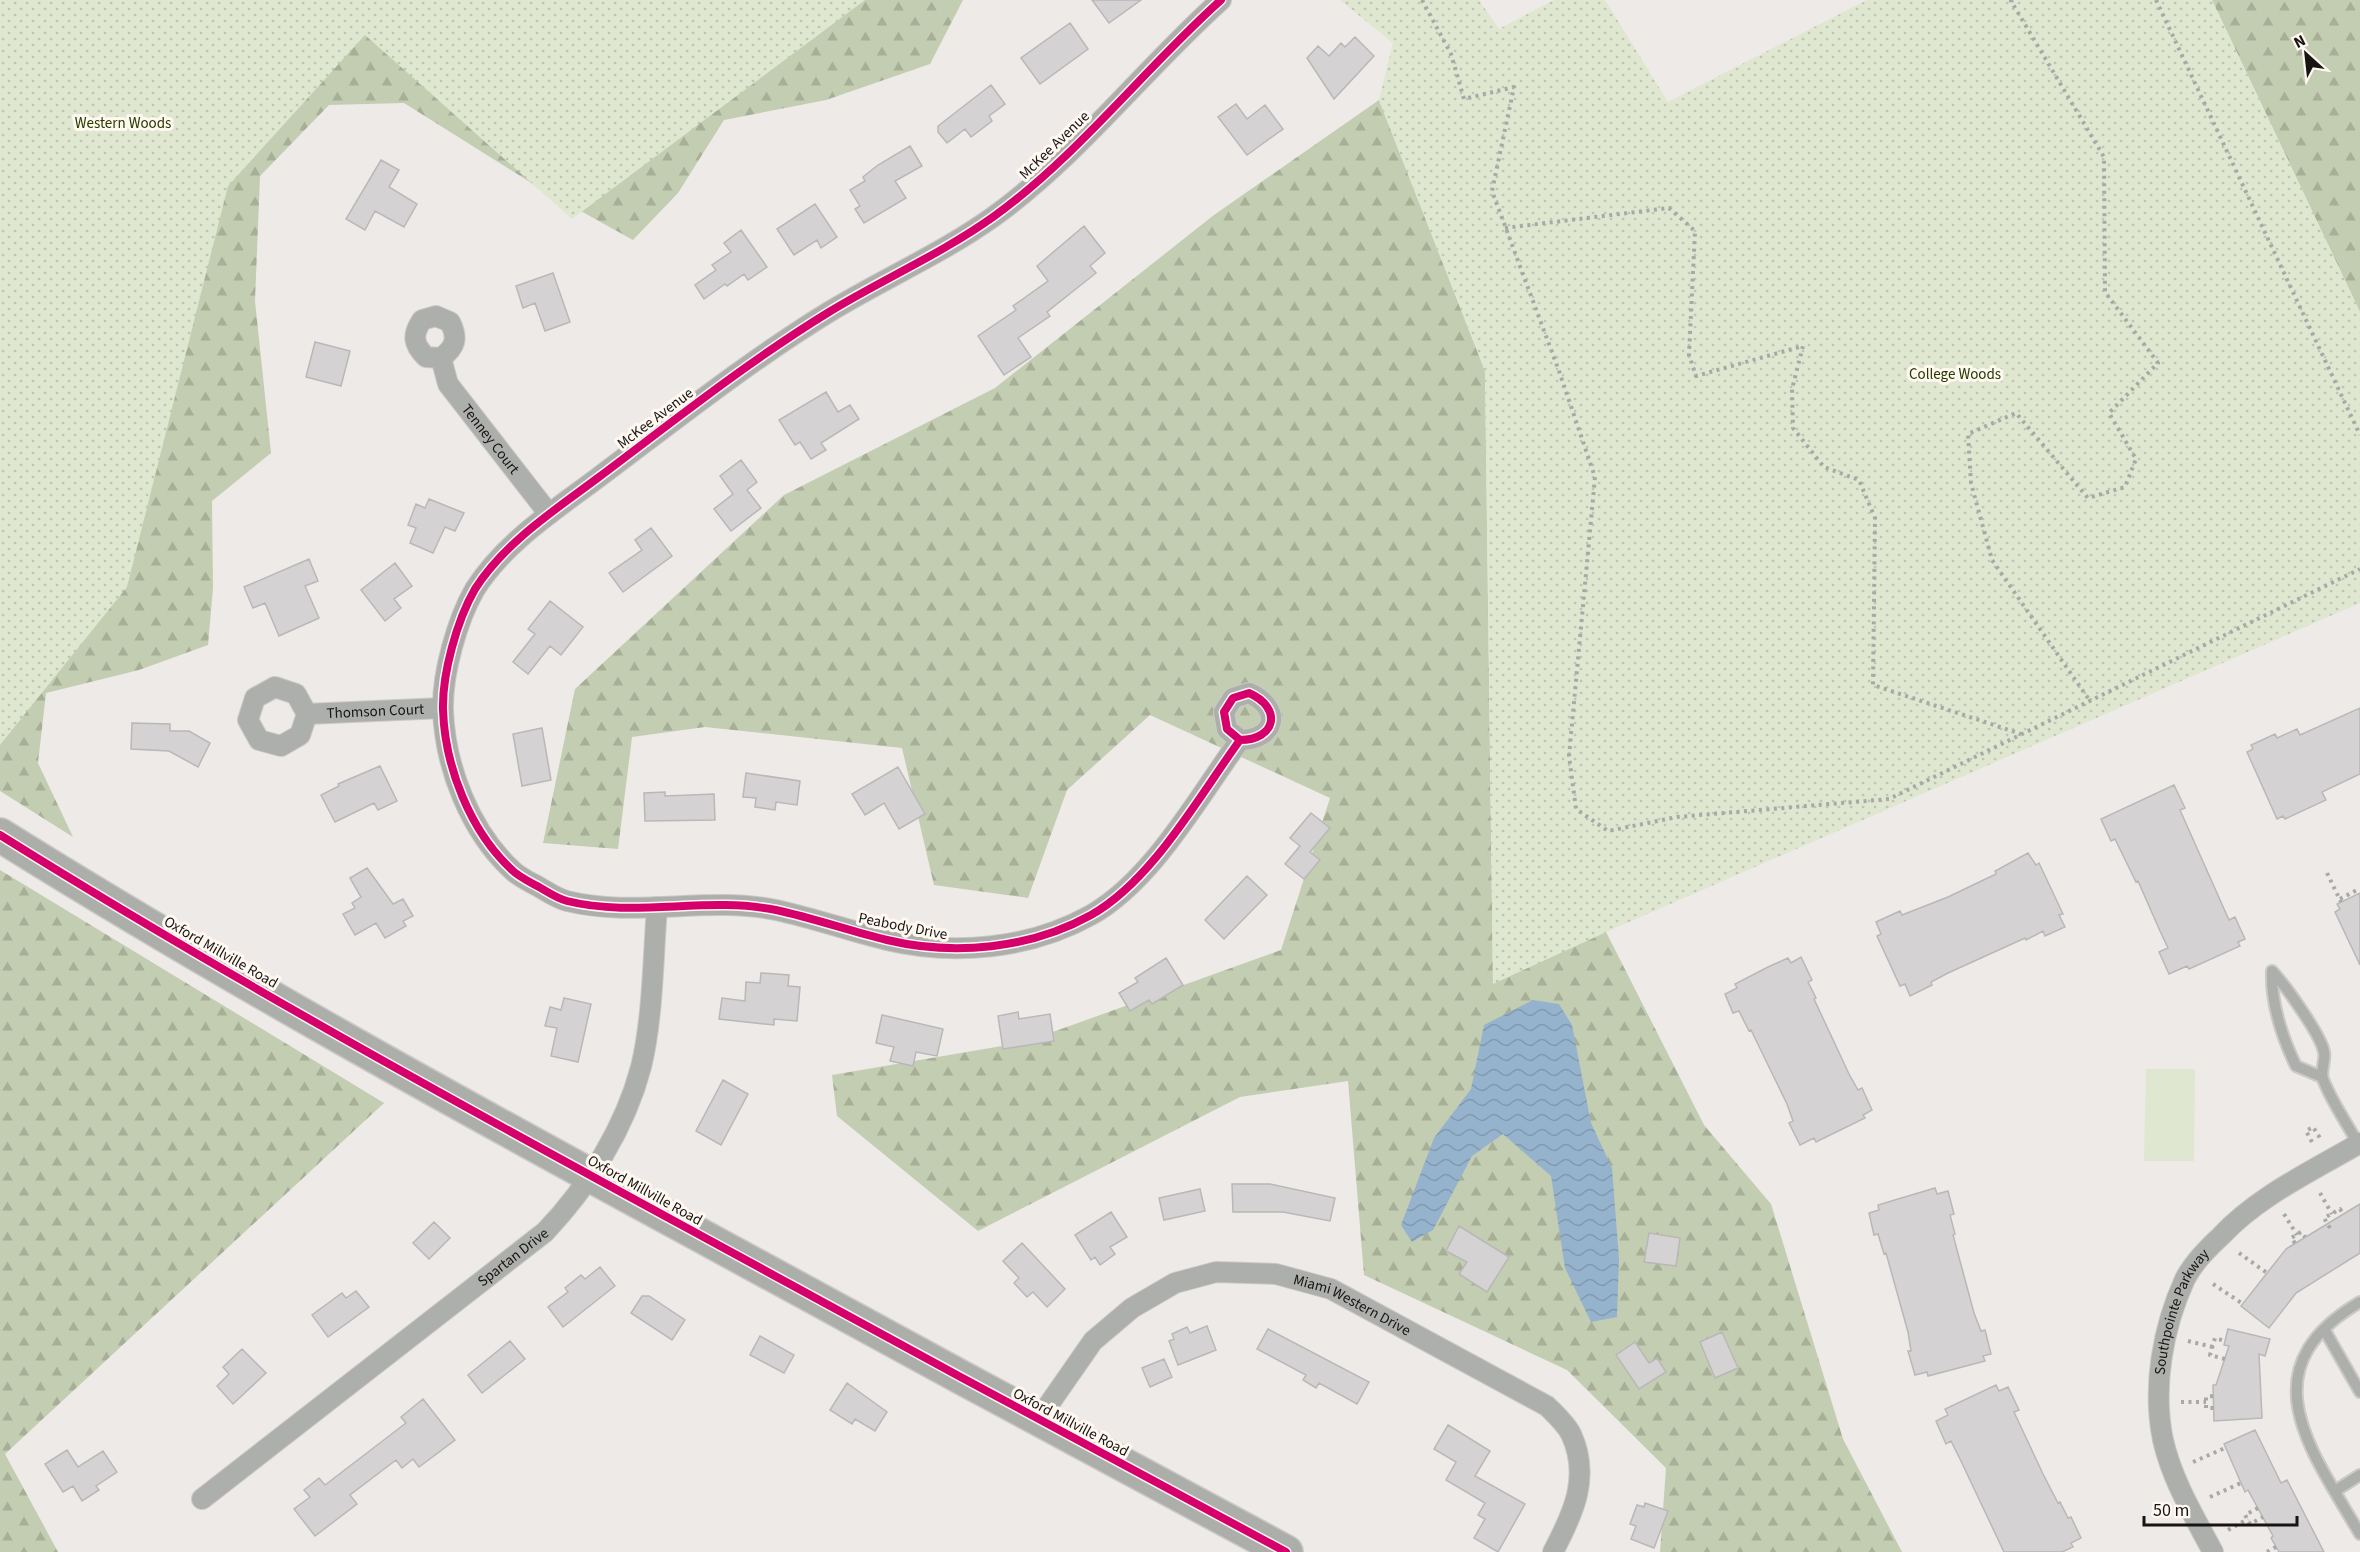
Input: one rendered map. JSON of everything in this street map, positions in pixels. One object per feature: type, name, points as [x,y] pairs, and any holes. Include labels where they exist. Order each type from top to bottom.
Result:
[{"type":"highway","name":"Oxford Millville Road","points":[[0,835],[94,893],[339,1036],[1038,1420],[1286,1552]]},
{"type":"street","name":"McKee Avenue","points":[[657,907],[612,908],[561,900],[514,873],[478,828],[452,770],[443,708],[453,640],[474,591],[503,552],[549,514],[760,356],[833,310],[928,258],[992,218],[1038,181],[1221,0]]},
{"type":"street","name":"Tenney Court","points":[[441,358],[448,384],[549,514]]},
{"type":"street","name":"Thomson Court","points":[[307,714],[443,708]]},
{"type":"street","name":"Peabody Drive","points":[[657,907],[717,903],[774,909],[893,941],[951,949],[999,945],[1053,932],[1094,913],[1154,860],[1240,740]]},
{"type":"street","name":"Spartan Drive","points":[[202,1499],[545,1232],[569,1206],[612,1139],[640,1067],[657,907]]},
{"type":"street","name":"Southpointe Parkway","points":[[2213,1552],[2175,1479],[2163,1439],[2159,1385],[2167,1327],[2186,1277],[2220,1236],[2272,1194],[2359,1145]]},
{"type":"street","name":"Miami Western Drive","points":[[1038,1420],[1093,1341],[1132,1308],[1175,1283],[1216,1272],[1276,1274],[1331,1289],[1547,1406],[1570,1432],[1580,1460],[1581,1487],[1572,1516],[1553,1552]]},
{"type":"lane","points":[[2322,1077],[2296,1066],[2281,1034],[2272,986],[2272,971],[2284,984],[2300,1012],[2310,1021],[2325,1052],[2322,1077],[2359,1145]]},
{"type":"lane","points":[[2280,1020],[2300,1012]]},
{"type":"lane","points":[[2360,1302],[2324,1329],[2304,1352],[2296,1380],[2298,1406],[2305,1440],[2360,1534]]},
{"type":"lane","points":[[2324,1329],[2360,1392]]},
{"type":"lane","points":[[2335,1491],[2360,1475]]},
{"type":"path","points":[[1422,0],[1451,54],[1464,99],[1514,87],[1492,190],[1559,371],[1594,477],[1569,756],[1576,809],[1608,831],[1677,817],[1889,799],[2360,569]]},
{"type":"path","points":[[2013,0],[2011,1],[2104,157],[2105,292],[2158,363],[2109,413],[2136,459],[2125,487],[2088,498],[2016,413],[1968,434],[1971,483],[1992,560],[2090,701]]},
{"type":"path","points":[[2156,0],[2360,435]]},
{"type":"path","points":[[1505,228],[1669,208],[1695,231],[1689,355],[1696,375],[1803,346],[1792,389],[1793,428],[1824,467],[1859,480],[1875,518],[1873,685],[2022,735]]},
{"type":"path","points":[[2327,873],[2341,900],[2357,890]]},
{"type":"path","points":[[2312,1142],[2306,1131],[2313,1127],[2320,1138]]},
{"type":"path","points":[[2320,1193],[2332,1214]]},
{"type":"path","points":[[2330,1228],[2324,1218],[2340,1209],[2343,1214]]},
{"type":"path","points":[[2284,1214],[2296,1235]]},
{"type":"path","points":[[2295,1243],[2291,1238],[2301,1232],[2305,1237]]},
{"type":"path","points":[[2239,1253],[2267,1273]]},
{"type":"path","points":[[2213,1284],[2243,1304]]},
{"type":"path","points":[[2225,1341],[2215,1338],[2210,1355],[2225,1359]]},
{"type":"path","points":[[2188,1341],[2213,1347]]},
{"type":"path","points":[[2213,1396],[2206,1396],[2206,1408],[2214,1408]]},
{"type":"path","points":[[2181,1402],[2206,1402]]},
{"type":"path","points":[[2193,1462],[2225,1448]]},
{"type":"path","points":[[2210,1497],[2241,1483]]},
{"type":"path","points":[[2258,1508],[2245,1515],[2250,1524],[2263,1517]]},
{"type":"path","points":[[2228,1530],[2248,1520]]},
{"type":"path","points":[[2267,1552],[2276,1547]]},
{"type":"green space","name":"Western Woods","points":[[0,0],[963,0],[930,64],[826,100],[724,120],[678,193],[633,240],[541,189],[404,103],[329,105],[260,176],[255,301],[271,453],[212,501],[213,588],[208,645],[139,670],[46,693],[38,763],[73,837],[0,791]]},
{"type":"green space","name":"Western Woods","points":[[0,0],[865,0],[572,219],[365,35],[228,186],[127,587],[0,745]]},
{"type":"green space","name":"College Woods","points":[[1340,0],[1479,0],[1499,29],[1554,0],[1605,0],[1668,102],[1867,0],[2212,0],[2360,312],[2360,603],[1606,932],[1493,984],[1485,371],[1379,100],[1393,43]]},
{"type":"green space","points":[[2212,0],[2360,0],[2360,312]]},
{"type":"green space","points":[[1379,100],[1485,371],[1493,983],[1606,932],[1704,1125],[1771,1204],[1843,1439],[1902,1552],[1660,1552],[1666,1468],[1567,1370],[1364,1275],[1348,1081],[1240,1097],[978,1231],[837,1116],[832,1075],[1025,1042],[1281,950],[1330,798],[1150,715],[1067,790],[1028,898],[934,885],[902,748],[705,727],[632,737],[618,849],[543,843],[575,689],[784,495],[995,388],[1214,215]]},
{"type":"green space","points":[[0,870],[384,1103],[5,1454],[58,1552],[0,1552]]},
{"type":"green space","points":[[2146,1069],[2195,1069],[2194,1161],[2144,1161]]},
{"type":"water","points":[[1533,1000],[1559,1004],[1572,1025],[1591,1123],[1612,1168],[1619,1259],[1617,1317],[1591,1322],[1565,1268],[1551,1176],[1503,1134],[1472,1156],[1433,1230],[1412,1242],[1401,1225],[1434,1138],[1471,1089],[1484,1025]]},
{"type":"building","points":[[1092,0],[1141,0],[1109,23]]},
{"type":"building","points":[[1070,23],[1088,49],[1040,84],[1021,58]]},
{"type":"building","points":[[1355,37],[1374,56],[1334,99],[1307,58],[1318,46],[1329,56],[1341,43],[1345,47]]},
{"type":"building","points":[[991,85],[1005,104],[989,116],[992,121],[971,137],[965,129],[947,143],[938,132],[938,126]]},
{"type":"building","points":[[1236,104],[1247,119],[1265,105],[1283,129],[1247,155],[1218,117]]},
{"type":"building","points":[[910,146],[922,166],[895,181],[906,198],[864,223],[855,209],[860,206],[850,190],[865,181],[863,177],[878,165]]},
{"type":"building","points":[[381,160],[399,170],[389,187],[417,204],[404,227],[375,211],[365,230],[346,219]]},
{"type":"building","points":[[815,204],[837,237],[821,248],[817,240],[794,255],[777,229]]},
{"type":"building","points":[[1084,226],[1105,253],[1090,266],[1096,273],[1047,312],[1050,316],[1018,338],[1031,357],[1004,375],[978,336],[1016,310],[1013,306],[1048,281],[1037,266]]},
{"type":"building","points":[[741,230],[767,267],[748,280],[744,274],[704,299],[695,285],[716,270],[712,265],[731,252],[724,243]]},
{"type":"building","points":[[553,273],[570,322],[545,331],[535,303],[523,308],[516,286]]},
{"type":"building","points":[[315,342],[350,351],[341,386],[306,377]]},
{"type":"building","points":[[826,392],[838,412],[850,405],[859,419],[821,443],[826,450],[811,459],[800,442],[795,445],[779,420]]},
{"type":"building","points":[[741,460],[757,482],[747,490],[761,508],[731,531],[714,509],[733,494],[720,476]]},
{"type":"building","points":[[429,499],[464,513],[455,531],[445,527],[433,553],[410,543],[416,528],[408,525],[416,504],[425,508]]},
{"type":"building","points":[[651,528],[672,556],[623,592],[609,573],[642,550],[635,540]]},
{"type":"building","points":[[309,559],[318,581],[305,586],[319,618],[279,636],[265,603],[253,608],[244,587]]},
{"type":"building","points":[[395,563],[412,586],[394,599],[401,608],[385,621],[361,590]]},
{"type":"building","points":[[550,601],[583,627],[561,655],[550,646],[528,674],[513,662],[535,634],[528,629]]},
{"type":"building","points":[[2360,708],[2360,774],[2322,792],[2326,800],[2285,819],[2283,816],[2277,819],[2247,752],[2253,749],[2251,745],[2275,734],[2277,738],[2297,729],[2300,735]]},
{"type":"building","points":[[132,723],[170,724],[170,731],[189,731],[210,743],[198,767],[169,751],[131,749]]},
{"type":"building","points":[[542,728],[551,780],[522,786],[513,734]]},
{"type":"building","points":[[380,766],[397,801],[378,810],[374,803],[335,822],[321,795],[339,786],[338,784]]},
{"type":"building","points":[[898,767],[925,814],[899,829],[884,803],[865,815],[852,794]]},
{"type":"building","points":[[746,773],[800,781],[797,805],[776,802],[775,810],[755,807],[756,798],[743,797]]},
{"type":"building","points":[[2174,785],[2185,808],[2180,810],[2229,920],[2235,917],[2245,939],[2238,942],[2240,946],[2189,969],[2187,966],[2169,974],[2159,952],[2168,948],[2138,881],[2136,882],[2115,839],[2111,841],[2101,819]]},
{"type":"building","points":[[665,792],[665,796],[714,794],[715,820],[645,821],[644,793]]},
{"type":"building","points":[[1311,813],[1330,828],[1310,852],[1320,860],[1304,879],[1285,864],[1300,846],[1290,838]]},
{"type":"building","points":[[2028,853],[2036,865],[2039,863],[2063,914],[2059,915],[2065,927],[2045,936],[2043,931],[2026,940],[2025,938],[1948,973],[1931,982],[1932,985],[1910,996],[1905,984],[1900,986],[1877,936],[1881,934],[1876,922],[1900,911],[1902,915],[1948,897],[1996,874],[1995,871]]},
{"type":"building","points":[[367,868],[393,904],[403,899],[413,916],[403,921],[406,926],[385,938],[376,923],[355,935],[343,914],[355,908],[352,903],[361,897],[350,878]]},
{"type":"building","points":[[1247,876],[1267,895],[1224,939],[1205,920]]},
{"type":"building","points":[[2360,893],[2360,965],[2335,912],[2340,909],[2337,904]]},
{"type":"building","points":[[1801,957],[1812,980],[1808,982],[1816,998],[1814,999],[1849,1074],[1858,1090],[1862,1088],[1872,1110],[1863,1115],[1865,1118],[1816,1142],[1814,1138],[1800,1145],[1789,1123],[1793,1121],[1787,1104],[1751,1030],[1749,1031],[1739,1011],[1733,1013],[1725,994],[1737,988],[1735,984],[1768,967],[1788,958],[1791,963]]},
{"type":"building","points":[[1166,958],[1183,985],[1152,1004],[1149,1000],[1130,1011],[1119,993],[1138,982],[1135,978]]},
{"type":"building","points":[[761,973],[789,975],[788,986],[800,987],[797,1021],[774,1019],[774,1025],[719,1019],[722,998],[745,1001],[746,982],[760,983]]},
{"type":"building","points":[[564,998],[591,1004],[578,1062],[551,1056],[557,1028],[545,1026],[550,1007],[561,1010]]},
{"type":"building","points":[[1018,1012],[1019,1019],[1050,1014],[1054,1041],[1003,1049],[998,1016]]},
{"type":"building","points":[[882,1015],[943,1029],[937,1056],[916,1052],[913,1066],[890,1061],[894,1047],[876,1043]]},
{"type":"building","points":[[723,1080],[748,1094],[721,1145],[696,1131]]},
{"type":"building","points":[[1232,1184],[1270,1184],[1335,1198],[1330,1221],[1283,1212],[1233,1212]]},
{"type":"building","points":[[1935,1188],[1937,1194],[1948,1191],[1954,1214],[1950,1215],[1955,1234],[1953,1235],[1974,1313],[1981,1331],[1985,1330],[1991,1354],[1983,1356],[1985,1361],[1928,1376],[1927,1372],[1915,1375],[1908,1351],[1911,1351],[1908,1332],[1886,1253],[1884,1254],[1878,1234],[1874,1235],[1869,1213],[1879,1210],[1878,1205]]},
{"type":"building","points":[[1200,1189],[1205,1211],[1164,1220],[1159,1198]]},
{"type":"building","points":[[2360,1204],[2360,1253],[2296,1293],[2269,1328],[2241,1306],[2286,1249]]},
{"type":"building","points":[[1111,1212],[1127,1237],[1110,1247],[1115,1254],[1100,1265],[1095,1257],[1091,1260],[1075,1235]]},
{"type":"building","points":[[434,1222],[450,1238],[429,1259],[413,1243]]},
{"type":"building","points":[[1459,1226],[1509,1257],[1487,1292],[1459,1274],[1467,1262],[1446,1251]]},
{"type":"building","points":[[1649,1233],[1680,1238],[1676,1266],[1644,1262]]},
{"type":"building","points":[[1022,1243],[1065,1289],[1047,1307],[1033,1292],[1027,1297],[1014,1283],[1019,1278],[1003,1261]]},
{"type":"building","points":[[600,1267],[615,1286],[563,1327],[548,1307],[568,1292],[565,1288],[581,1275],[585,1279]]},
{"type":"building","points":[[356,1291],[369,1307],[328,1337],[312,1315],[342,1293],[346,1298]]},
{"type":"building","points":[[642,1296],[649,1296],[685,1320],[672,1340],[631,1313]]},
{"type":"building","points":[[1207,1326],[1216,1350],[1178,1365],[1169,1341],[1174,1339],[1172,1334],[1187,1327],[1190,1333]]},
{"type":"building","points":[[1268,1329],[1369,1382],[1357,1404],[1319,1383],[1316,1388],[1303,1380],[1306,1375],[1257,1349]]},
{"type":"building","points":[[2228,1329],[2270,1339],[2265,1356],[2259,1354],[2262,1418],[2214,1421],[2213,1385],[2216,1385],[2229,1346],[2224,1345]]},
{"type":"building","points":[[1722,1332],[1738,1368],[1715,1378],[1700,1342]]},
{"type":"building","points":[[760,1336],[794,1355],[784,1373],[750,1355]]},
{"type":"building","points":[[510,1341],[525,1359],[482,1393],[468,1375]]},
{"type":"building","points":[[1635,1342],[1649,1363],[1657,1358],[1666,1372],[1639,1389],[1616,1355]]},
{"type":"building","points":[[242,1349],[266,1373],[233,1404],[217,1386],[229,1374],[223,1367]]},
{"type":"building","points":[[1164,1359],[1172,1377],[1150,1387],[1142,1368]]},
{"type":"building","points":[[847,1383],[887,1412],[875,1431],[855,1419],[852,1424],[830,1410]]},
{"type":"building","points":[[1996,1385],[1999,1391],[2008,1387],[2019,1410],[2014,1412],[2043,1474],[2058,1503],[2060,1502],[2068,1518],[2071,1517],[2081,1538],[2071,1543],[2073,1547],[2062,1552],[2004,1552],[1951,1441],[1946,1444],[1936,1421],[1948,1415],[1945,1409]]},
{"type":"building","points":[[423,1399],[455,1440],[419,1467],[413,1459],[402,1468],[396,1460],[350,1495],[357,1504],[315,1536],[294,1509],[310,1497],[304,1490],[319,1478],[325,1485],[406,1423],[401,1417]]},
{"type":"building","points":[[1448,1425],[1490,1451],[1475,1476],[1525,1504],[1498,1552],[1474,1538],[1485,1519],[1478,1515],[1485,1503],[1446,1480],[1456,1462],[1434,1449]]},
{"type":"building","points":[[2255,1430],[2281,1483],[2287,1480],[2324,1552],[2279,1552],[2271,1538],[2273,1536],[2248,1490],[2245,1492],[2224,1444]]},
{"type":"building","points":[[67,1450],[78,1467],[103,1451],[117,1472],[96,1486],[99,1490],[82,1501],[73,1486],[63,1492],[45,1464]]},
{"type":"building","points":[[1645,1503],[1668,1511],[1654,1548],[1631,1539],[1636,1526],[1630,1524],[1637,1505],[1644,1507]]},
{"type":"cycle path","points":[[1221,0],[1054,167],[993,217],[953,243],[849,300],[770,350],[548,515],[516,542],[487,572],[468,602],[448,664],[443,710],[449,754],[462,797],[484,837],[515,873],[556,897],[593,906],[618,908],[750,906],[790,913],[887,940],[939,948],[991,946],[1043,936],[1091,915],[1114,900],[1155,859],[1240,740],[1252,739],[1268,729],[1271,714],[1260,699],[1249,693],[1233,698],[1224,712],[1227,729],[1240,740]]},
{"type":"cycle path","points":[[0,835],[169,938],[427,1085],[836,1310],[1286,1552]]}]
